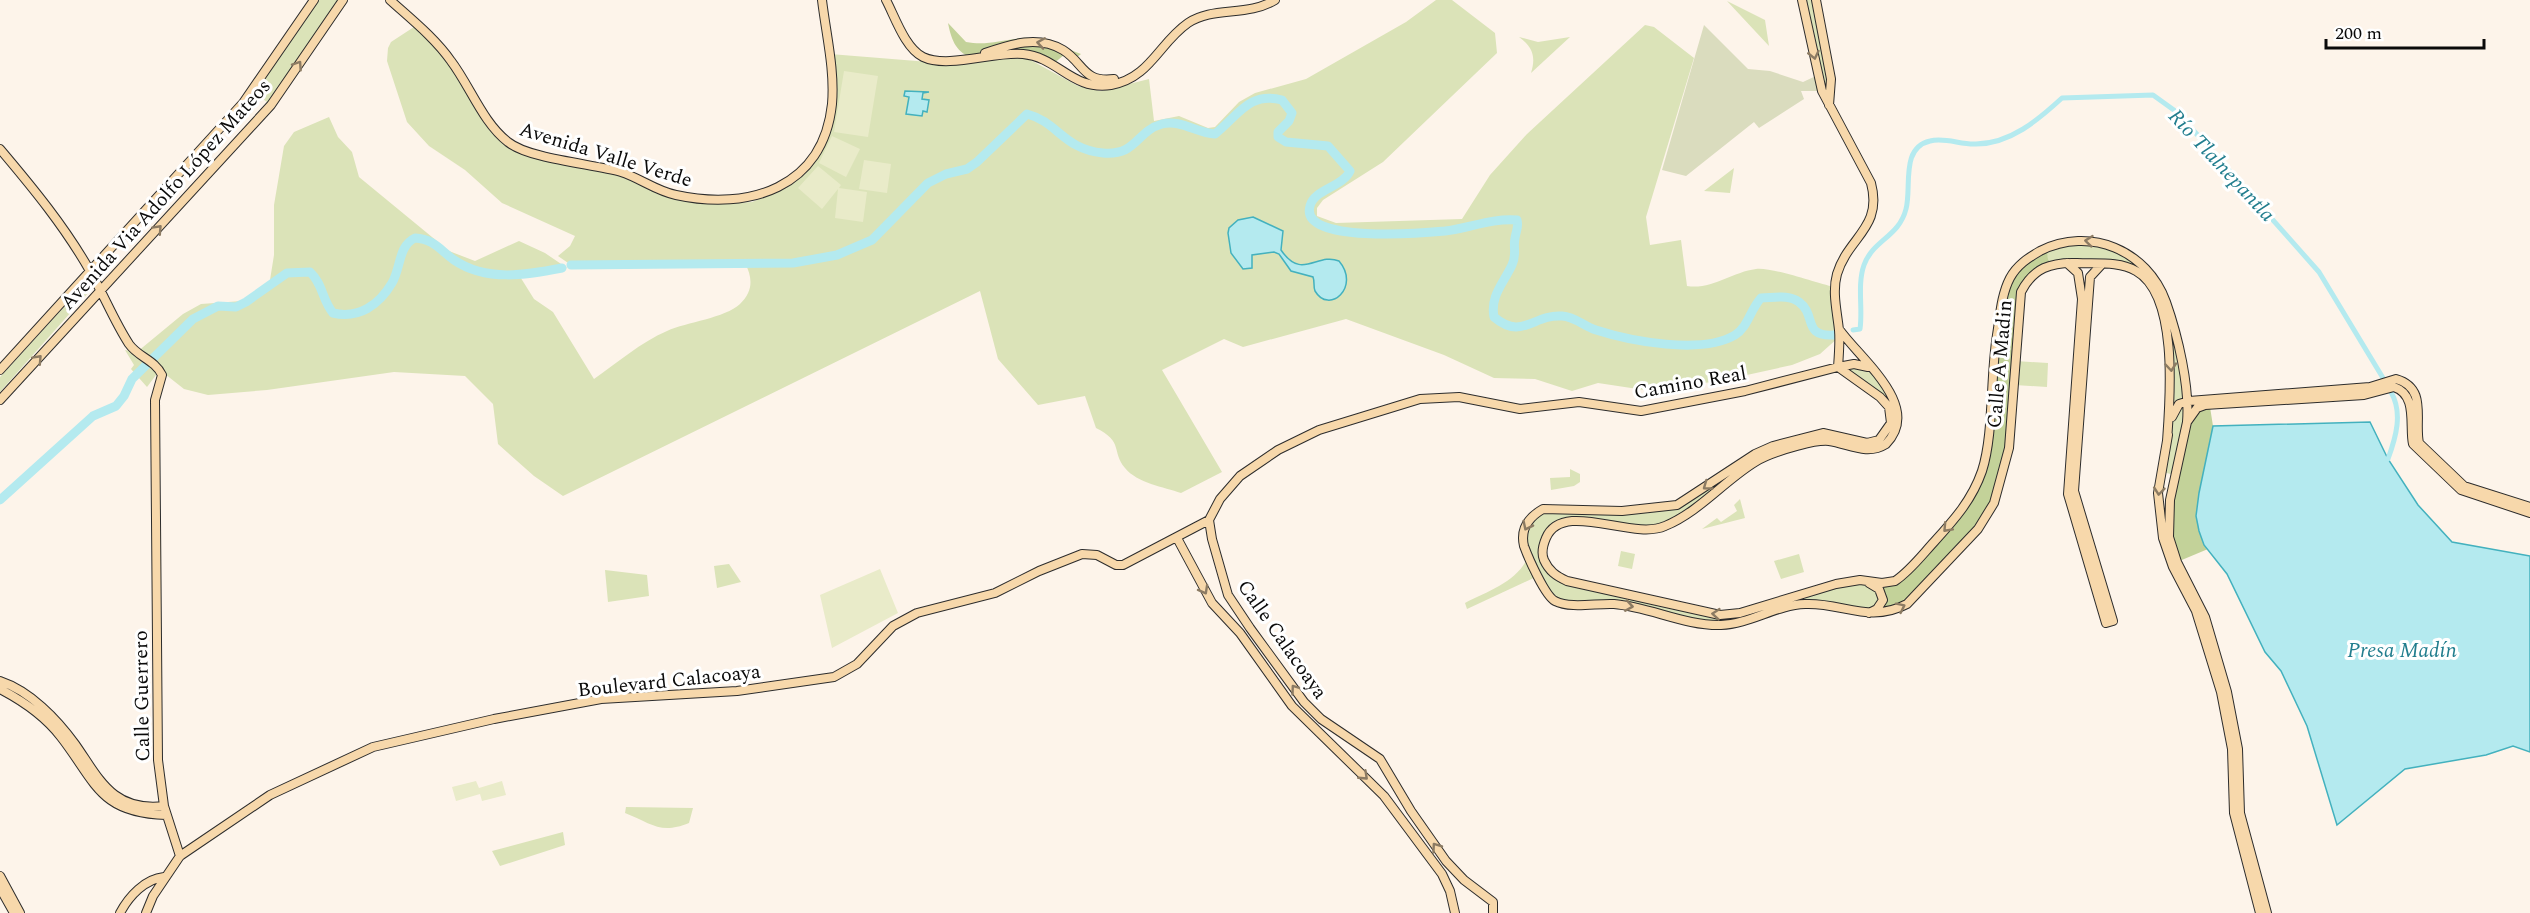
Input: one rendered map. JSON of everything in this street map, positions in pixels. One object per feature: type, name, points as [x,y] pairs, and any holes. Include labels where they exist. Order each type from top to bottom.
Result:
[{"type":"main road","name":"Avenida Via Adolfo López Mateos","points":[[0,370],[243,103],[314,0]]},
{"type":"main road","points":[[331,0],[334,12]]},
{"type":"main road","name":"Avenida Via Adolfo López Mateos","points":[[0,400],[271,105],[343,0]]},
{"type":"main road","name":"Avenida Valle Verde","points":[[390,0],[443,50],[494,128],[517,148],[615,170],[673,195],[738,199],[760,196],[793,178],[810,161],[823,136],[830,113],[832,87],[822,0]]},
{"type":"main road","points":[[886,0],[910,44],[922,57],[939,60],[1025,54],[1089,85],[1119,83],[1146,69],[1179,30],[1195,19],[1256,10],[1275,0]]},
{"type":"main road","points":[[970,58],[1027,41],[1042,42],[1065,51],[1092,77],[1118,79],[1132,73],[1149,60],[1169,32],[1185,18],[1204,10],[1240,8],[1263,0]]},
{"type":"main road","points":[[1554,526],[1571,520],[1651,531],[1682,517],[1749,466],[1769,454],[1818,441],[1866,450],[1886,444],[1893,436],[1899,416],[1889,390],[1872,370],[1844,344],[1839,331],[1834,287],[1837,274],[1841,264],[1871,220],[1875,197],[1871,183],[1829,108],[1822,91],[1802,0]]},
{"type":"main road","points":[[1816,0],[1831,79],[1829,108]]},
{"type":"main road","points":[[1053,66],[1064,60],[1065,51]]},
{"type":"main road","points":[[0,149],[38,195],[90,271],[100,291]]},
{"type":"main road","points":[[1543,509],[1555,516],[1554,526],[1546,538],[1542,555],[1550,571],[1567,581],[1720,615],[1740,613],[1829,587],[1863,580],[1889,583],[1902,577],[1955,520],[1978,480],[1987,451],[1991,373],[2006,288],[2023,262],[2062,241],[2083,240],[2116,248],[2149,271],[2162,292],[2188,401],[2187,422],[2168,515],[2169,537],[2177,562],[2205,617],[2227,692],[2238,749],[2240,813],[2267,913]]},
{"type":"main road","points":[[2049,247],[2046,256],[2052,264],[2112,264],[2137,271],[2145,279],[2160,304],[2171,366],[2167,441]]},
{"type":"main road","points":[[2112,264],[2117,258],[2116,248]]},
{"type":"main road","points":[[2066,263],[2078,273],[2082,299],[2067,472],[2068,494],[2077,516],[2113,621],[2106,622],[2077,516],[2074,483],[2090,277],[2102,264]]},
{"type":"main road","name":"Calle A Madin","points":[[1543,509],[1536,513],[1524,528],[1523,542],[1528,557],[1551,598],[1563,603],[1630,606],[1722,625],[1798,605],[1825,606],[1869,613],[1892,611],[1914,600],[1978,529],[1998,492],[2009,448],[2021,292],[2031,276],[2052,264]]},
{"type":"main road","name":"Calle Guerrero","points":[[100,291],[129,345],[156,366],[162,375],[155,392],[158,760],[165,810],[180,856]]},
{"type":"main road","points":[[1543,509],[1625,511],[1668,506],[1684,502],[1755,454],[1773,446],[1823,434],[1867,443],[1879,440],[1889,428],[1891,412],[1884,401],[1838,367],[1844,344]]},
{"type":"main road","name":"Camino Real","points":[[1209,520],[1229,486],[1278,450],[1319,430],[1420,399],[1450,396],[1520,409],[1579,402],[1647,411],[1745,391],[1854,364],[1872,370]]},
{"type":"main road","points":[[1865,386],[1875,382],[1872,370]]},
{"type":"main road","points":[[2187,422],[2197,408],[2205,405],[2364,395],[2383,386]]},
{"type":"main road","points":[[2260,913],[2234,813],[2232,749],[2221,692],[2196,611],[2173,567],[2163,538],[2158,501],[2167,441],[2175,408],[2188,401],[2394,387],[2405,394],[2410,405],[2413,444],[2463,488],[2530,513]]},
{"type":"main road","points":[[2162,472],[2175,475]]},
{"type":"main road","points":[[2463,488],[2530,507]]},
{"type":"main road","points":[[1666,526],[1674,516],[1668,506]]},
{"type":"main road","points":[[1625,511],[1620,515],[1619,522],[1626,528]]},
{"type":"main road","points":[[1209,520],[1178,538],[1212,603],[1240,633],[1292,706],[1384,795],[1447,882],[1455,913]]},
{"type":"main road","name":"Calle Calacoaya","points":[[1209,520],[1224,585],[1250,628],[1304,702],[1329,726],[1380,759],[1395,786],[1457,874],[1493,902],[1493,913]]},
{"type":"main road","name":"Boulevard Calacoaya","points":[[146,913],[164,877],[180,856],[270,795],[382,744],[601,699],[737,691],[834,677],[857,664],[892,626],[917,613],[995,593],[1039,571],[1082,554],[1097,555],[1116,565],[1129,562],[1178,538]]},
{"type":"main road","points":[[1863,580],[1880,589],[1883,594],[1881,605],[1869,613]]},
{"type":"main road","points":[[1590,604],[1597,596],[1592,587]]},
{"type":"main road","points":[[1825,606],[1829,587]]},
{"type":"main road","points":[[1240,633],[1243,627],[1250,628]]},
{"type":"main road","points":[[0,681],[22,693],[52,717],[76,746],[96,778],[106,788],[135,804],[165,810]]},
{"type":"main road","points":[[0,689],[33,709],[47,722],[60,736],[91,783],[102,794],[128,808],[165,810]]},
{"type":"main road","points":[[1335,749],[1339,741],[1347,736]]},
{"type":"main road","points":[[1384,795],[1391,794],[1395,786]]},
{"type":"main road","points":[[1447,882],[1457,874]]},
{"type":"main road","points":[[0,876],[20,913]]},
{"type":"main road","points":[[120,913],[128,900],[148,881],[164,877]]},
{"type":"main road","points":[[0,888],[14,913]]},
{"type":"green space","points":[[314,0],[343,0],[271,105],[252,91]]},
{"type":"green space","points":[[1436,0],[1452,0],[1495,33],[1497,53],[1383,162],[1323,200],[1317,208],[1317,216],[1336,223],[1462,219],[1490,175],[1527,134],[1645,25],[1654,27],[1694,58],[1646,217],[1650,245],[1681,240],[1687,286],[1705,285],[1747,271],[1763,269],[1834,287],[1839,337],[1820,354],[1792,365],[1724,380],[1651,391],[1598,383],[1572,391],[1535,379],[1494,378],[1444,355],[1346,319],[1243,347],[1224,339],[1162,370],[1222,472],[1181,493],[1144,481],[1125,468],[1118,457],[1114,442],[1096,428],[1085,396],[1038,405],[998,359],[980,291],[563,496],[534,476],[498,444],[493,404],[465,376],[394,372],[267,390],[208,395],[184,389],[137,352],[183,314],[201,304],[242,301],[263,290],[270,280],[274,255],[274,205],[284,146],[294,132],[329,117],[338,137],[352,152],[359,177],[449,251],[475,261],[519,241],[545,253],[567,268],[541,274],[519,275],[534,299],[553,312],[594,379],[657,336],[675,328],[725,313],[740,304],[747,295],[750,285],[745,263],[571,265],[558,256],[570,246],[575,236],[502,203],[465,170],[429,146],[407,122],[387,61],[391,42],[417,25],[443,49],[494,128],[517,148],[580,162],[662,191],[736,203],[752,202],[783,189],[804,175],[812,165],[819,153],[832,114],[830,54],[929,62],[1025,57],[1078,86],[1101,91],[1149,79],[1154,121],[1179,116],[1208,128],[1215,127],[1239,102],[1255,93],[1306,79],[1406,22]]},
{"type":"green space","points":[[1802,0],[1816,0],[1831,79],[1829,108]]},
{"type":"green space","points":[[1727,1],[1765,20],[1769,46]]},
{"type":"green space","points":[[948,23],[966,42],[987,43],[1029,38],[1052,43],[1081,54],[1072,61],[1064,55],[1053,64],[1035,55],[970,57],[954,43]]},
{"type":"green space","points":[[1704,25],[1748,69],[1770,71],[1803,82],[1818,75],[1822,91],[1801,91],[1804,99],[1759,128],[1754,122],[1686,176],[1662,170]]},
{"type":"green space","points":[[1519,37],[1538,42],[1570,37],[1531,73],[1532,53]]},
{"type":"green space","points":[[844,71],[878,76],[868,137],[834,132]]},
{"type":"green space","points":[[832,136],[860,149],[846,177],[819,163]]},
{"type":"green space","points":[[864,160],[891,164],[887,193],[859,189]]},
{"type":"green space","points":[[818,166],[841,185],[839,188],[867,192],[863,222],[835,218],[838,189],[822,209],[798,188]]},
{"type":"green space","points":[[1734,168],[1730,193],[1704,191]]},
{"type":"green space","points":[[2072,240],[2130,255],[2162,292],[2189,401],[2175,475],[2162,472],[2171,366],[2153,291],[2126,267],[2052,264],[2046,252]]},
{"type":"green space","points":[[2047,252],[2052,264],[2025,284],[2011,427],[1987,517],[1919,594],[1884,613],[1879,589],[1882,583],[1889,583],[1955,520],[1982,471],[2003,298],[2015,271]]},
{"type":"green space","points":[[84,285],[90,287],[88,293],[0,392],[0,377]]},
{"type":"green space","points":[[125,350],[134,352],[147,368],[157,368],[156,375],[147,387],[131,369],[134,365]]},
{"type":"green space","points":[[2016,361],[2048,363],[2047,387],[2015,385]]},
{"type":"green space","points":[[1854,364],[1871,370],[1878,376],[1895,401],[1898,420],[1894,435],[1888,444],[1870,449],[1821,441],[1786,449],[1750,467],[1699,507],[1667,527],[1651,531],[1636,531],[1585,520],[1570,520],[1557,525],[1547,536],[1542,555],[1550,571],[1567,581],[1704,613],[1741,613],[1817,588],[1860,580],[1873,584],[1883,594],[1882,604],[1876,610],[1869,613],[1806,604],[1722,625],[1630,606],[1556,601],[1548,594],[1538,576],[1467,609],[1465,603],[1501,585],[1523,566],[1528,557],[1524,542],[1527,523],[1543,509],[1622,511],[1677,505],[1755,454],[1773,446],[1823,433],[1867,443],[1879,440],[1889,428],[1891,412],[1880,397],[1838,367]]},
{"type":"green space","points":[[2210,407],[2213,426],[2196,516],[2208,549],[2177,562],[2168,528],[2191,413]]},
{"type":"green space","points":[[1570,469],[1580,474],[1580,482],[1574,486],[1551,490],[1550,478],[1570,477]]},
{"type":"green space","points":[[1740,499],[1745,518],[1702,529],[1717,518],[1721,522],[1737,511],[1734,505]]},
{"type":"green space","points":[[1621,551],[1635,554],[1632,569],[1618,566]]},
{"type":"green space","points":[[1799,554],[1804,572],[1781,579],[1774,561]]},
{"type":"green space","points":[[729,564],[741,582],[717,588],[714,566]]},
{"type":"green space","points":[[880,569],[898,613],[832,648],[820,595]]},
{"type":"green space","points":[[605,570],[647,575],[649,596],[608,602]]},
{"type":"green space","points":[[476,781],[479,788],[502,781],[506,795],[482,801],[480,794],[456,801],[452,787]]},
{"type":"green space","points":[[626,807],[693,808],[689,823],[663,828],[625,813]]},
{"type":"green space","points":[[563,832],[565,845],[500,866],[492,851]]},
{"type":"water","points":[[905,91],[929,92],[923,93],[922,99],[929,100],[927,112],[923,111],[922,116],[906,114],[909,97],[904,96]]},
{"type":"water","points":[[1253,217],[1283,231],[1281,250],[1296,264],[1310,264],[1331,259],[1339,261],[1345,271],[1346,280],[1345,288],[1340,295],[1335,299],[1321,298],[1315,291],[1313,277],[1291,271],[1279,254],[1274,252],[1252,255],[1252,268],[1243,269],[1231,253],[1228,233],[1229,228],[1238,220]]},
{"type":"water","name":"Presa Madín","points":[[2370,422],[2388,459],[2418,505],[2452,542],[2530,556],[2530,752],[2513,746],[2486,755],[2405,769],[2337,825],[2307,726],[2281,671],[2265,652],[2227,574],[2204,545],[2196,516],[2213,426]]},
{"type":"waterway","name":"Río Tlalnepantla","points":[[1853,330],[1860,329],[1861,281],[1864,265],[1873,250],[1898,226],[1903,218],[1908,200],[1911,160],[1914,151],[1921,145],[1936,140],[1976,144],[2000,140],[2023,129],[2062,98],[2153,95],[2178,113],[2319,272],[2383,378]]},
{"type":"waterway","name":"Río Tlalnepantla","points":[[571,265],[793,263],[837,255],[872,240],[928,183],[946,174],[967,169],[1027,114],[1038,118],[1070,141],[1090,151],[1114,153],[1130,147],[1153,127],[1162,124],[1175,123],[1215,134],[1252,102],[1271,98],[1282,100],[1292,113],[1289,121],[1278,132],[1278,137],[1286,142],[1328,146],[1350,171],[1341,181],[1317,196],[1310,206],[1312,218],[1324,226],[1366,234],[1390,234],[1445,231],[1499,220],[1517,220],[1515,255],[1498,290],[1493,310],[1494,317],[1504,324],[1520,327],[1552,316],[1562,316],[1596,330],[1646,342],[1704,344],[1721,341],[1739,332],[1761,298],[1781,297],[1799,302],[1808,313],[1811,324],[1818,333],[1834,335]]},
{"type":"waterway","name":"Río Tlalnepantla","points":[[0,500],[93,416],[116,406],[132,379],[193,319],[218,306],[236,307],[287,273],[310,272],[318,282],[333,313],[351,314],[374,304],[387,291],[395,277],[406,246],[415,238],[432,243],[454,260],[479,272],[507,275],[562,268]]},
{"type":"waterway","name":"Río Tlalnepantla","points":[[2388,459],[2397,425],[2397,408],[2391,392]]}]
